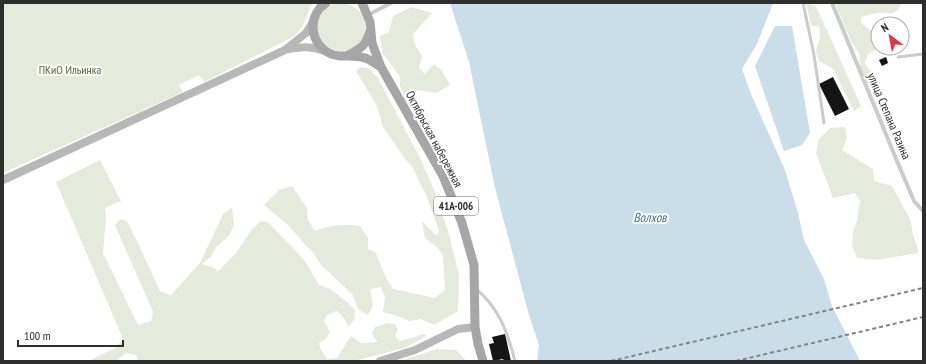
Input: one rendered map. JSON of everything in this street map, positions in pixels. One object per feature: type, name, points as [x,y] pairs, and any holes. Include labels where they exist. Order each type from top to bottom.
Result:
[{"type":"main road","points":[[285,50],[306,33],[313,22],[316,13],[326,3]]},
{"type":"main road","name":"Октябрьская набережная","points":[[363,7],[370,29],[372,43],[381,67],[445,182],[462,223],[474,265],[475,327],[483,361]]},
{"type":"main road","points":[[313,22],[313,33],[317,42],[324,50],[333,54]]},
{"type":"main road","points":[[348,55],[359,50],[367,41],[370,29]]},
{"type":"main road","points":[[3,180],[285,50],[300,47],[315,47],[333,54],[364,58],[381,67]]},
{"type":"main road","points":[[380,361],[415,350],[458,330],[475,327]]},
{"type":"street","points":[[363,7],[391,3]]},
{"type":"street","name":"улица Степана Разина","points":[[832,3],[914,200],[923,211]]},
{"type":"lane","points":[[803,3],[814,55],[824,123]]},
{"type":"lane","points":[[898,57],[923,54]]},
{"type":"lane","points":[[475,288],[487,299],[497,314],[509,339],[515,361]]},
{"type":"green space","name":"ПКиО Ильинка","points":[[3,3],[313,3],[301,28],[291,38],[204,82],[199,75],[179,85],[183,92],[3,173]]},
{"type":"green space","points":[[341,3],[350,5],[358,10],[363,18],[365,27],[363,36],[358,44],[350,49],[341,51],[332,49],[324,44],[319,36],[317,27],[319,18],[324,10],[332,5]]},
{"type":"green space","points":[[806,3],[816,6],[861,106],[854,111],[833,69],[819,61],[816,51],[820,37],[819,27],[811,25]]},
{"type":"green space","points":[[835,3],[901,3],[894,13],[876,13],[861,17],[861,23],[870,30],[870,53],[868,54],[865,63],[876,79],[875,88],[869,86],[861,70],[859,53],[851,41]]},
{"type":"green space","points":[[412,7],[432,13],[413,34],[415,45],[422,56],[419,68],[425,74],[434,64],[442,71],[450,85],[436,93],[417,90],[407,102],[400,86],[400,77],[382,52],[380,36],[389,32],[393,16]]},
{"type":"green space","points":[[360,67],[368,68],[378,78],[420,158],[435,192],[449,234],[459,275],[458,311],[434,325],[421,319],[409,321],[383,312],[385,297],[381,287],[370,289],[373,306],[368,315],[358,309],[353,295],[321,265],[313,252],[289,226],[264,205],[279,190],[292,186],[307,208],[308,220],[315,231],[326,227],[348,225],[360,226],[368,238],[368,249],[376,253],[385,276],[393,289],[435,298],[445,290],[443,256],[439,249],[425,238],[422,221],[437,236],[439,230],[426,195],[413,168],[383,127],[377,106],[356,71]]},
{"type":"green space","points":[[845,127],[847,139],[842,150],[873,169],[874,181],[892,186],[910,219],[919,253],[876,260],[857,258],[852,245],[853,232],[857,220],[860,201],[855,193],[833,198],[816,153],[819,139],[830,128]]},
{"type":"green space","points":[[100,160],[121,201],[105,208],[106,217],[103,253],[138,325],[151,321],[153,312],[115,225],[120,219],[127,221],[160,291],[171,295],[200,263],[223,214],[232,208],[234,226],[228,237],[216,247],[211,257],[202,264],[212,267],[218,271],[236,253],[252,229],[261,221],[269,223],[305,261],[319,285],[330,289],[355,310],[354,320],[348,327],[344,318],[337,311],[327,315],[324,321],[330,332],[326,339],[319,343],[321,350],[327,359],[337,358],[351,336],[361,343],[377,342],[372,333],[375,327],[388,323],[395,324],[398,330],[395,336],[400,341],[424,334],[427,336],[404,348],[354,361],[138,361],[136,355],[126,353],[116,361],[89,361],[115,348],[123,339],[56,182]]},
{"type":"green space","points":[[437,349],[456,350],[466,361],[399,361]]},
{"type":"water","name":"Волхов","points":[[450,3],[773,3],[757,44],[742,69],[751,94],[785,170],[798,213],[804,240],[824,279],[832,306],[860,361],[537,361],[539,345],[529,315],[495,188],[469,62]]},
{"type":"water","points":[[775,26],[792,26],[810,133],[802,145],[784,151],[755,66]]},
{"type":"building","points":[[886,57],[888,63],[882,66],[879,60]]},
{"type":"building","points":[[833,77],[849,109],[835,116],[819,84]]},
{"type":"building","points":[[505,334],[511,361],[504,361],[503,359],[493,361],[489,344],[494,343],[492,337]]},
{"type":"railway","points":[[611,361],[923,288]]},
{"type":"railway","points":[[736,361],[923,317]]}]
